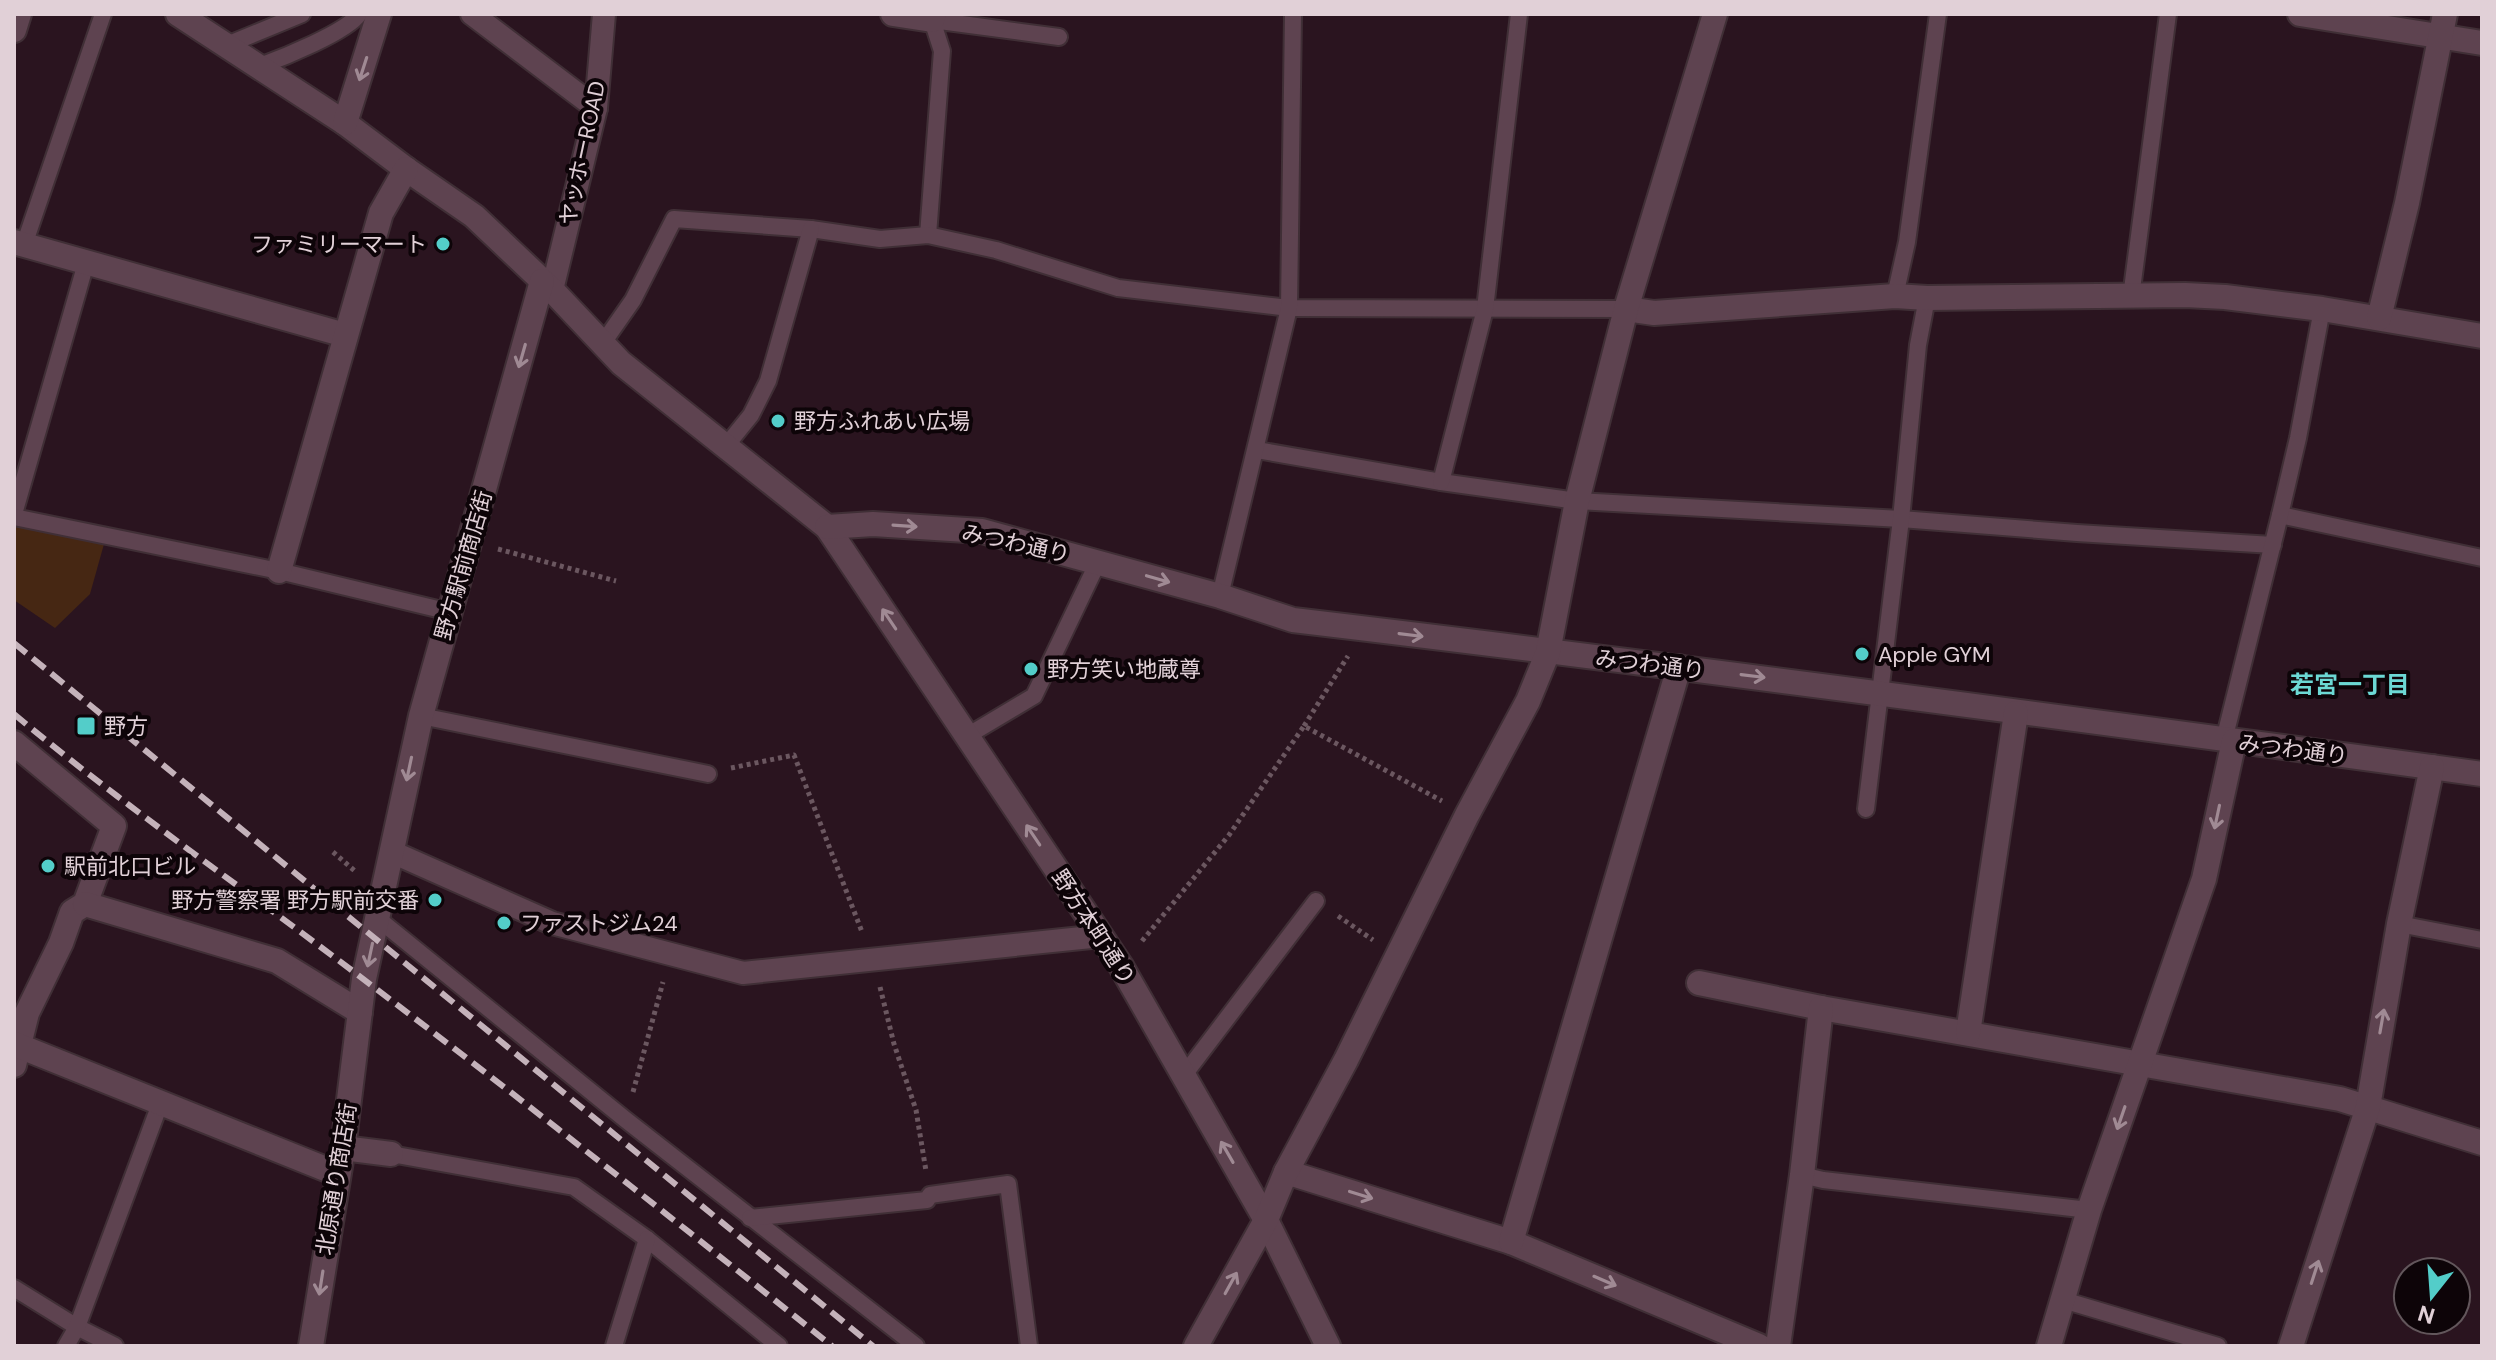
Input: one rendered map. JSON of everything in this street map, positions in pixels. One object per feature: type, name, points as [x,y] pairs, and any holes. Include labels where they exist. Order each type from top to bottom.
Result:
[{"type":"street","points":[[14,30],[19,14]]},
{"type":"street","name":"野方本町通り","points":[[178,14],[345,123],[474,216],[621,363],[827,527],[1121,966],[1266,1220],[1328,1346]]},
{"type":"street","points":[[345,123],[379,14]]},
{"type":"street","points":[[472,14],[596,108]]},
{"type":"street","name":"ヤッホーROAD","points":[[547,286],[596,108],[604,14]]},
{"type":"street","points":[[893,14],[933,17]]},
{"type":"street","points":[[1196,1346],[1266,1220],[1286,1172],[1528,701],[1548,652],[1577,501],[1626,309],[1715,14]]},
{"type":"street","points":[[2300,14],[2443,25],[2482,43]]},
{"type":"street","points":[[2379,318],[2407,203],[2443,25]]},
{"type":"street","points":[[279,571],[381,213],[406,169]]},
{"type":"street","points":[[19,244],[345,335]]},
{"type":"street","name":"野方駅前商店街","points":[[377,918],[421,716],[547,286]]},
{"type":"street","points":[[1626,309],[1654,313],[1895,296],[2185,295],[2322,309],[2482,336]]},
{"type":"street","name":"みつわ通り","points":[[827,527],[873,524],[982,531],[1220,596],[1293,620],[1880,692],[2016,713],[2482,774]]},
{"type":"street","points":[[1511,1242],[1679,667]]},
{"type":"street","points":[[1968,1033],[2016,713]]},
{"type":"street","points":[[2049,1346],[2089,1210],[2204,879],[2229,741]]},
{"type":"street","points":[[14,743],[114,826],[85,904],[72,912],[61,943],[27,1013],[16,1052],[338,1174]]},
{"type":"street","points":[[2291,1346],[2368,1107],[2399,924],[2432,767]]},
{"type":"street","points":[[392,852],[552,923],[743,973],[1101,936]]},
{"type":"street","points":[[85,904],[277,961],[360,1012]]},
{"type":"street","name":"北原通り商店街","points":[[311,1346],[343,1148],[360,1012],[377,918]]},
{"type":"street","points":[[1699,983],[1821,1008],[2340,1099],[2482,1143]]},
{"type":"street","points":[[1778,1346],[1821,1008]]},
{"type":"street","points":[[343,1148],[391,1154]]},
{"type":"street","points":[[1286,1172],[1511,1242],[1759,1346]]},
{"type":"lane","points":[[19,244],[103,14]]},
{"type":"lane","points":[[227,45],[302,14]]},
{"type":"lane","points":[[260,66],[345,27],[359,14]]},
{"type":"lane","points":[[1220,596],[1289,308],[1293,14]]},
{"type":"lane","points":[[1441,482],[1485,309],[1519,14]]},
{"type":"lane","points":[[1895,296],[1907,242],[1938,14]]},
{"type":"lane","points":[[2131,297],[2168,14]]},
{"type":"lane","points":[[928,235],[942,51],[933,17],[1059,37]]},
{"type":"lane","points":[[603,343],[633,300],[674,219],[811,229],[880,239],[928,235],[996,250],[1118,288],[1289,308],[1626,309]]},
{"type":"lane","points":[[726,446],[751,415],[768,381],[811,229]]},
{"type":"lane","points":[[86,263],[14,515],[279,571],[450,612]]},
{"type":"lane","points":[[1866,809],[1901,519],[1918,345],[1927,298]]},
{"type":"lane","points":[[2229,741],[2322,309]]},
{"type":"lane","points":[[1257,450],[1441,482],[1577,501],[1901,519],[2273,545]]},
{"type":"lane","points":[[2280,515],[2482,558]]},
{"type":"lane","points":[[967,736],[1034,696],[1098,562]]},
{"type":"lane","points":[[421,716],[708,774]]},
{"type":"lane","points":[[1184,1075],[1316,901]]},
{"type":"lane","points":[[377,918],[626,1120],[916,1346]]},
{"type":"lane","points":[[2399,924],[2482,940]]},
{"type":"lane","points":[[66,1346],[77,1327],[160,1104]]},
{"type":"lane","points":[[391,1154],[574,1187],[647,1239],[779,1346]]},
{"type":"lane","points":[[1802,1175],[1823,1180],[2089,1210]]},
{"type":"lane","points":[[750,1218],[927,1200],[930,1195],[1008,1184],[1029,1346]]},
{"type":"lane","points":[[614,1346],[647,1239]]},
{"type":"lane","points":[[14,1288],[77,1327],[115,1346]]},
{"type":"lane","points":[[2063,1300],[2218,1346]]},
{"type":"path","points":[[470,541],[616,581]]},
{"type":"path","points":[[1121,966],[1229,835],[1304,726],[1365,629]]},
{"type":"path","points":[[1304,726],[1467,815]]},
{"type":"path","points":[[708,774],[794,755],[873,959],[894,1044],[916,1110],[930,1195]]},
{"type":"path","points":[[333,852],[359,875]]},
{"type":"path","points":[[1316,901],[1396,957]]},
{"type":"path","points":[[626,1120],[670,955]]},
{"type":"shaded area","points":[[14,525],[104,544],[90,594],[55,628],[14,600]]},
{"type":"railway","points":[[14,643],[873,1346]]},
{"type":"railway","points":[[14,714],[102,785],[490,1076],[832,1346]]},
{"type":"place","name":"ファミリーマート","points":[[443,244]]},
{"type":"place","name":"野方ふれあい広場","points":[[778,421]]},
{"type":"place","name":"Apple GYM","points":[[1862,654]]},
{"type":"place","name":"野方笑い地蔵尊","points":[[1031,669]]},
{"type":"place","name":"野方","points":[[86,726]]},
{"type":"place","name":"駅前北口ビル","points":[[48,866]]},
{"type":"place","name":"野方警察署 野方駅前交番","points":[[435,900]]},
{"type":"place","name":"ファストジム24","points":[[504,923]]},
{"type":"district","name":"若宮一丁目","points":[[2350,685]]}]
